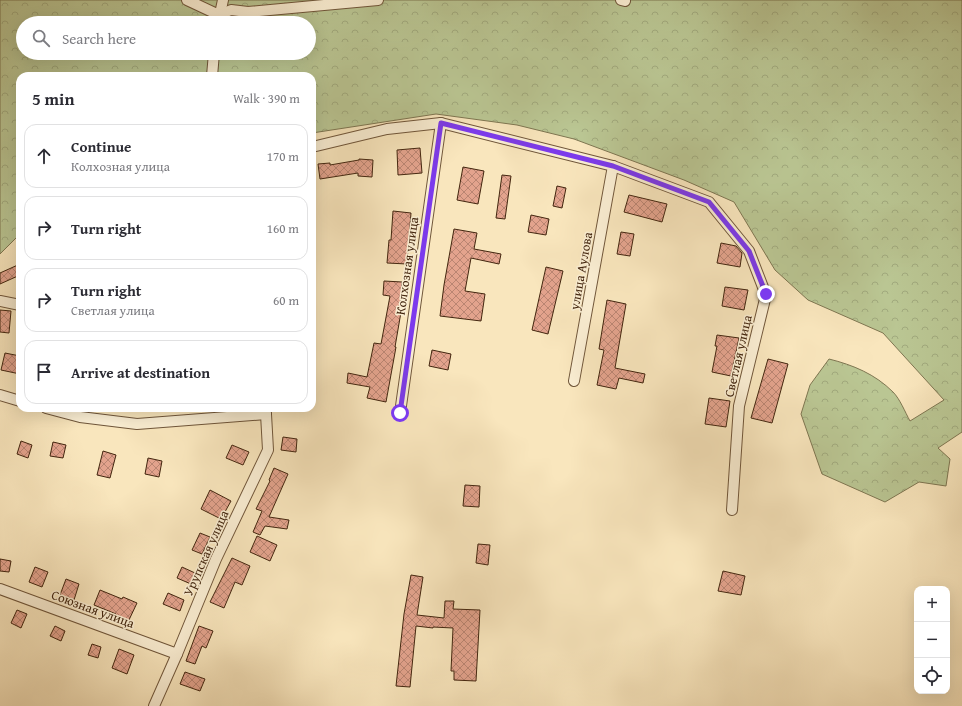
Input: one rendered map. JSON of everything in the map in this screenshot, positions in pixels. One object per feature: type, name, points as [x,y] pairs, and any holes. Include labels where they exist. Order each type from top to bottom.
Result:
[{"type":"street","points":[[187,0],[213,16]]},
{"type":"street","points":[[219,16],[223,0]]},
{"type":"street","points":[[222,16],[231,10],[248,12],[378,0]]},
{"type":"street","points":[[212,72],[213,60]]},
{"type":"street","points":[[316,146],[386,129],[441,123],[613,166]]},
{"type":"street","name":"Колхозная улица","points":[[400,413],[441,123]]},
{"type":"street","name":"Светлая улица","points":[[613,166],[709,202],[749,251],[766,294],[739,406],[732,510]]},
{"type":"street","name":"улица Аулова","points":[[574,381],[613,166]]},
{"type":"street","points":[[0,301],[16,304]]},
{"type":"street","points":[[0,395],[16,400]]},
{"type":"street","points":[[61,412],[80,417],[137,424],[255,412]]},
{"type":"street","name":"Урупская улица","points":[[154,706],[216,559],[268,450],[265,412]]},
{"type":"street","name":"Союзная улица","points":[[0,589],[177,654]]},
{"type":"green space","points":[[0,0],[962,0],[962,432],[938,448],[950,459],[946,486],[919,482],[885,502],[822,474],[801,414],[810,385],[829,359],[847,364],[879,380],[898,398],[910,421],[944,400],[883,333],[808,300],[775,270],[734,202],[684,180],[574,139],[517,125],[436,114],[316,132],[316,72],[16,72],[16,238],[0,254]]},
{"type":"building","points":[[420,148],[422,173],[398,175],[397,150]]},
{"type":"building","points":[[359,159],[373,160],[372,177],[358,176],[358,173],[320,179],[318,164],[330,163],[330,165]]},
{"type":"building","points":[[463,167],[484,171],[478,204],[457,200]]},
{"type":"building","points":[[502,175],[511,176],[505,219],[496,218]]},
{"type":"building","points":[[557,186],[566,188],[562,208],[553,206]]},
{"type":"building","points":[[629,195],[667,204],[662,222],[624,212]]},
{"type":"building","points":[[393,211],[411,213],[407,264],[387,263],[389,240],[391,240]]},
{"type":"building","points":[[531,215],[549,219],[546,235],[528,232]]},
{"type":"building","points":[[454,229],[477,233],[474,249],[501,254],[499,264],[471,258],[465,291],[485,294],[481,321],[440,316]]},
{"type":"building","points":[[621,232],[634,234],[630,256],[617,254]]},
{"type":"building","points":[[721,243],[736,246],[742,253],[740,267],[717,263]]},
{"type":"building","points":[[16,266],[16,277],[0,284],[0,273]]},
{"type":"building","points":[[546,267],[563,271],[548,334],[532,330]]},
{"type":"building","points":[[384,281],[402,282],[401,312],[386,402],[367,398],[370,387],[347,383],[348,373],[367,377],[374,343],[381,344],[390,296],[383,295]]},
{"type":"building","points":[[725,287],[748,290],[744,310],[722,306]]},
{"type":"building","points":[[607,300],[626,304],[615,368],[645,374],[643,383],[619,378],[616,389],[597,385],[604,350],[599,349]]},
{"type":"building","points":[[0,310],[11,311],[9,333],[0,332]]},
{"type":"building","points":[[717,335],[739,338],[731,376],[712,372],[717,346],[715,346]]},
{"type":"building","points":[[432,350],[451,354],[448,370],[429,366]]},
{"type":"building","points":[[5,353],[16,355],[16,373],[1,370]]},
{"type":"building","points":[[768,359],[788,364],[772,423],[751,418]]},
{"type":"building","points":[[709,398],[730,401],[726,427],[705,424]]},
{"type":"building","points":[[283,437],[297,439],[296,452],[281,450]]},
{"type":"building","points":[[21,441],[32,445],[28,458],[17,454]]},
{"type":"building","points":[[53,442],[66,445],[63,458],[50,456]]},
{"type":"building","points":[[232,445],[249,452],[243,465],[226,458]]},
{"type":"building","points":[[103,451],[116,455],[110,478],[97,475]]},
{"type":"building","points":[[148,458],[162,461],[159,477],[145,474]]},
{"type":"building","points":[[274,468],[288,474],[269,517],[289,520],[287,529],[265,526],[260,535],[253,532],[262,511],[256,509],[270,481],[269,480]]},
{"type":"building","points":[[465,485],[480,486],[479,507],[463,506]]},
{"type":"building","points":[[210,490],[231,501],[221,519],[201,509]]},
{"type":"building","points":[[200,533],[210,537],[202,554],[192,550]]},
{"type":"building","points":[[257,536],[277,545],[270,561],[250,552]]},
{"type":"building","points":[[478,544],[490,545],[488,565],[476,563]]},
{"type":"building","points":[[232,558],[250,566],[242,585],[235,582],[224,608],[210,602]]},
{"type":"building","points":[[0,559],[11,561],[9,572],[0,571]]},
{"type":"building","points":[[35,567],[48,572],[42,587],[29,582]]},
{"type":"building","points":[[182,567],[195,573],[191,584],[177,578]]},
{"type":"building","points":[[723,571],[745,576],[741,595],[718,591]]},
{"type":"building","points":[[411,575],[423,577],[417,615],[444,618],[445,601],[454,601],[453,609],[480,610],[476,681],[454,680],[454,671],[451,671],[453,628],[416,626],[410,687],[396,686],[404,614]]},
{"type":"building","points":[[66,579],[79,584],[74,600],[60,595]]},
{"type":"building","points":[[100,590],[137,603],[128,622],[115,616],[116,614],[94,605]]},
{"type":"building","points":[[168,593],[184,600],[180,611],[163,604]]},
{"type":"building","points":[[17,610],[27,614],[21,628],[11,623]]},
{"type":"building","points":[[55,626],[65,631],[61,641],[50,636]]},
{"type":"building","points":[[199,626],[213,631],[206,648],[202,646],[195,664],[186,661]]},
{"type":"building","points":[[92,644],[101,647],[98,658],[88,655]]},
{"type":"building","points":[[119,649],[134,655],[127,674],[112,668]]},
{"type":"building","points":[[185,672],[205,679],[200,691],[180,684]]},
{"type":"route","points":[[400,413],[441,123],[613,166],[709,202],[749,251],[766,294]]}]
